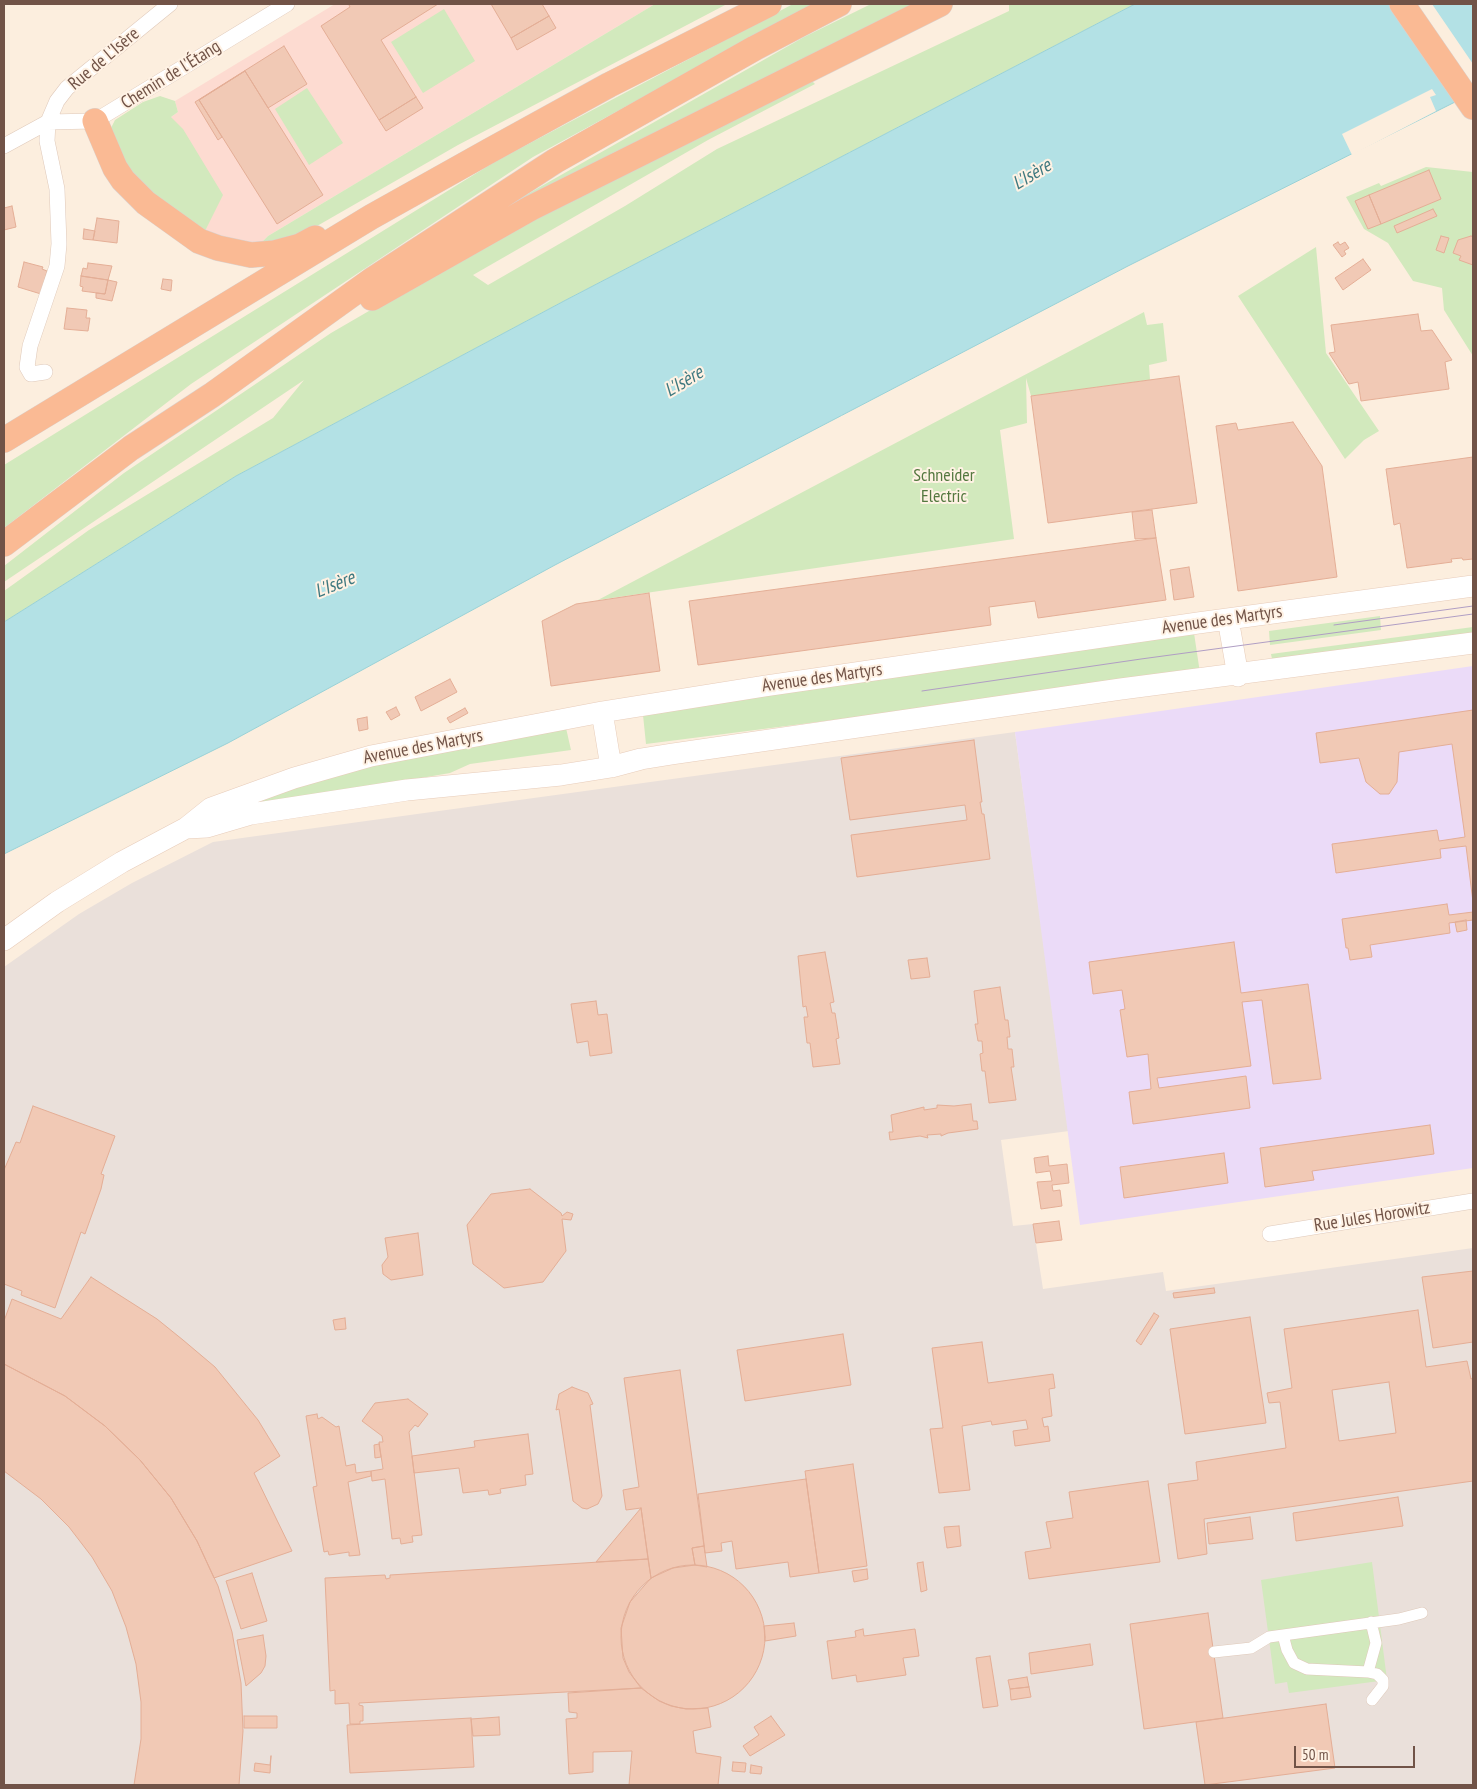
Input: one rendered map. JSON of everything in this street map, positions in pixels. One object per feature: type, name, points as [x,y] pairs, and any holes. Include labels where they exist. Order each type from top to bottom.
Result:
[{"type":"highway","points":[[488,151],[605,77],[742,4]]},
{"type":"highway","points":[[4,440],[372,218],[488,151],[609,84],[769,4]]},
{"type":"highway","points":[[212,395],[372,280],[555,160],[755,48],[839,4]]},
{"type":"highway","points":[[4,544],[131,448],[212,395],[346,313],[531,208],[940,4]]},
{"type":"highway","points":[[1402,4],[1473,107]]},
{"type":"highway","points":[[94,121],[115,168],[132,190],[181,230],[218,248],[251,255],[274,253],[300,246],[337,227],[372,218]]},
{"type":"main road","name":"Avenue des Martyrs","points":[[4,940],[73,892],[186,828],[211,808],[245,794],[354,761],[602,712],[764,686],[1228,619],[1473,586]]},
{"type":"main road","points":[[1228,619],[1238,676]]},
{"type":"main road","name":"Avenue des Martyrs","points":[[186,828],[207,827],[251,814],[407,790],[561,775],[611,768],[641,759],[672,754],[1121,689],[1238,676],[1473,644]]},
{"type":"main road","points":[[602,712],[611,768]]},
{"type":"street","name":"Rue de L'Isère","points":[[48,122],[57,101],[67,88],[170,4]]},
{"type":"street","name":"Chemin de l'Étang","points":[[48,122],[94,121],[287,4]]},
{"type":"street","points":[[4,146],[48,122],[48,141],[57,189],[59,244],[57,266],[30,346],[27,367],[31,374],[45,372]]},
{"type":"street","name":"Rue Jules Horowitz","points":[[1270,1234],[1473,1201]]},
{"type":"street","points":[[1214,1652],[1250,1648],[1260,1640],[1283,1634],[1422,1613]]},
{"type":"street","points":[[1368,1672],[1376,1643],[1371,1622]]},
{"type":"street","points":[[1283,1634],[1287,1650],[1294,1663],[1307,1669],[1377,1674],[1383,1680],[1383,1686],[1372,1700]]},
{"type":"shaded area","points":[[335,4],[655,4],[268,236],[261,243],[233,242],[204,233],[171,117],[178,112],[175,101]]},
{"type":"shaded area","points":[[1473,666],[1473,1168],[1080,1225],[1015,732]]},
{"type":"shaded area","points":[[1015,732],[1069,1131],[1001,1140],[1013,1226],[1033,1224],[1043,1289],[1163,1272],[1166,1291],[1473,1248],[1473,1785],[4,1785],[4,967],[79,914],[132,883],[213,842]]},
{"type":"green space","points":[[655,4],[727,4],[458,145],[317,226],[285,239],[261,243],[268,236]]},
{"type":"green space","points":[[793,4],[815,4],[533,157],[191,384],[4,528],[4,465],[496,161]]},
{"type":"green space","points":[[871,4],[920,4],[525,201],[510,204],[804,37]]},
{"type":"green space","points":[[1009,4],[1135,4],[564,301],[236,476],[4,622],[4,591],[89,530],[273,418],[304,380],[4,582],[4,566],[124,473],[331,333],[474,250],[811,80],[815,84],[708,140],[473,275],[488,285],[625,206],[717,149],[1009,11]]},
{"type":"green space","points":[[444,9],[475,61],[423,93],[391,42]]},
{"type":"green space","points":[[307,88],[343,143],[309,165],[275,109]]},
{"type":"green space","points":[[160,96],[175,101],[178,112],[171,117],[183,129],[223,195],[204,233],[171,210],[129,171],[110,130],[115,120],[143,102]]},
{"type":"green space","points":[[1426,167],[1473,172],[1473,356],[1444,310],[1442,288],[1413,281],[1388,243],[1364,229],[1346,197],[1379,183],[1381,186]]},
{"type":"green space","points":[[1316,247],[1326,353],[1379,431],[1364,440],[1345,459],[1238,296]]},
{"type":"green space","name":"Schneider Electric","points":[[1144,312],[1147,325],[1163,323],[1167,361],[1149,365],[1150,380],[1031,396],[1026,378],[1027,423],[1000,430],[1014,539],[598,600]]},
{"type":"green space","points":[[1380,616],[1381,630],[1270,645],[1269,631]]},
{"type":"green space","points":[[1473,627],[1473,637],[1273,664],[1271,654]]},
{"type":"green space","points":[[1194,633],[1200,673],[646,744],[643,715],[751,694]]},
{"type":"green space","points":[[566,728],[571,750],[470,764],[450,773],[231,811],[340,772]]},
{"type":"green space","points":[[1372,1562],[1387,1680],[1289,1693],[1287,1682],[1275,1684],[1261,1580]]},
{"type":"water","name":"L'Isère","points":[[1135,4],[1473,4],[1473,93],[1128,266],[555,565],[228,743],[4,854],[4,622],[236,476],[564,301]]},
{"type":"pier","points":[[1388,4],[1432,4],[1473,64],[1473,96],[1457,104]]},
{"type":"pier","points":[[1432,89],[1436,95],[1430,97],[1436,111],[1352,155],[1342,134]]},
{"type":"building","points":[[438,4],[381,40],[416,97],[379,120],[321,26],[350,7],[349,5]]},
{"type":"building","points":[[491,4],[542,4],[549,16],[511,38]]},
{"type":"building","points":[[549,16],[556,28],[517,50],[511,38]]},
{"type":"building","points":[[284,46],[307,84],[268,108],[245,71],[199,100],[222,137],[218,140],[195,102]]},
{"type":"building","points":[[245,71],[323,195],[277,224],[199,100]]},
{"type":"building","points":[[416,97],[423,108],[386,131],[379,120]]},
{"type":"building","points":[[1429,170],[1441,199],[1381,224],[1369,195]]},
{"type":"building","points":[[1369,195],[1381,224],[1368,229],[1355,201]]},
{"type":"building","points":[[12,206],[16,227],[4,230],[4,208]]},
{"type":"building","points":[[1433,209],[1437,216],[1397,233],[1394,226]]},
{"type":"building","points":[[97,218],[119,221],[117,243],[93,240]]},
{"type":"building","points":[[84,229],[95,231],[93,240],[83,239]]},
{"type":"building","points":[[1441,236],[1449,238],[1444,253],[1436,250]]},
{"type":"building","points":[[1473,237],[1473,265],[1459,260],[1461,256],[1453,253],[1458,240]]},
{"type":"building","points":[[1338,242],[1340,245],[1345,242],[1349,248],[1344,251],[1346,254],[1342,257],[1333,245]]},
{"type":"building","points":[[1363,259],[1371,270],[1343,290],[1335,278]]},
{"type":"building","points":[[24,262],[43,267],[42,269],[47,271],[41,294],[18,287]]},
{"type":"building","points":[[88,263],[112,266],[108,280],[81,276],[83,268],[87,269]]},
{"type":"building","points":[[81,276],[108,280],[105,294],[82,291],[83,287],[80,286]]},
{"type":"building","points":[[163,279],[172,280],[171,291],[161,289]]},
{"type":"building","points":[[108,280],[117,282],[112,301],[96,298],[96,293],[105,294]]},
{"type":"building","points":[[67,308],[87,310],[86,318],[90,318],[88,331],[64,329]]},
{"type":"building","points":[[1418,314],[1421,331],[1432,330],[1452,360],[1445,362],[1449,389],[1361,401],[1358,382],[1349,384],[1329,353],[1335,352],[1331,325]]},
{"type":"building","points":[[1179,376],[1197,503],[1048,523],[1031,396]]},
{"type":"building","points":[[1293,422],[1322,466],[1337,577],[1238,591],[1216,426],[1236,423],[1238,430]]},
{"type":"building","points":[[1473,457],[1473,559],[1451,559],[1452,562],[1407,568],[1400,523],[1394,525],[1386,469]]},
{"type":"building","points":[[1152,510],[1156,538],[1135,539],[1132,512]]},
{"type":"building","points":[[1156,538],[1166,600],[1038,618],[1035,601],[989,607],[991,625],[698,665],[689,601]]},
{"type":"building","points":[[1189,567],[1194,597],[1174,600],[1170,570]]},
{"type":"building","points":[[649,593],[660,671],[551,686],[542,621],[576,604]]},
{"type":"building","points":[[450,679],[457,692],[421,711],[415,697]]},
{"type":"building","points":[[396,707],[400,715],[391,720],[386,712]]},
{"type":"building","points":[[465,708],[468,713],[450,723],[447,718]]},
{"type":"building","points":[[1473,710],[1473,902],[1466,846],[1440,849],[1441,858],[1336,873],[1332,844],[1437,830],[1439,841],[1465,837],[1452,744],[1399,752],[1397,782],[1389,794],[1380,794],[1366,782],[1359,758],[1320,763],[1316,733]]},
{"type":"building","points":[[367,717],[368,729],[359,731],[357,719]]},
{"type":"building","points":[[974,740],[982,802],[980,802],[982,814],[984,814],[990,859],[857,877],[851,835],[967,820],[965,805],[850,820],[841,758]]},
{"type":"building","points":[[1447,904],[1449,915],[1473,912],[1473,920],[1449,923],[1450,933],[1370,945],[1372,957],[1350,960],[1348,948],[1346,948],[1342,919]]},
{"type":"building","points":[[1466,920],[1467,930],[1457,932],[1455,922]]},
{"type":"building","points":[[1234,942],[1241,993],[1308,984],[1321,1079],[1273,1084],[1262,1000],[1242,1002],[1251,1066],[1157,1078],[1159,1088],[1246,1076],[1250,1108],[1133,1124],[1129,1092],[1151,1089],[1148,1054],[1127,1057],[1120,1010],[1125,1009],[1122,990],[1093,994],[1089,962]]},
{"type":"building","points":[[825,952],[834,1002],[830,1003],[832,1013],[835,1013],[839,1038],[836,1039],[840,1064],[813,1067],[810,1043],[807,1043],[804,1017],[808,1017],[806,1006],[803,1007],[798,956]]},
{"type":"building","points":[[927,958],[930,977],[911,979],[908,960]]},
{"type":"building","points":[[1000,987],[1005,1020],[1008,1020],[1010,1037],[1007,1037],[1008,1049],[1012,1049],[1014,1067],[1011,1067],[1016,1100],[989,1103],[985,1071],[982,1071],[980,1054],[983,1053],[982,1041],[978,1041],[975,1024],[978,1024],[974,991]]},
{"type":"building","points":[[596,1001],[598,1015],[607,1014],[612,1053],[590,1056],[588,1041],[577,1043],[571,1004]]},
{"type":"building","points":[[971,1104],[973,1121],[977,1121],[978,1129],[948,1133],[941,1136],[941,1134],[927,1135],[928,1138],[920,1136],[890,1140],[889,1132],[893,1132],[891,1115],[924,1107],[924,1110],[937,1108],[937,1105]]},
{"type":"building","points":[[33,1106],[115,1136],[101,1174],[104,1175],[101,1189],[85,1234],[81,1232],[55,1308],[21,1295],[22,1291],[4,1284],[4,1170],[16,1142],[20,1143]]},
{"type":"building","points":[[1430,1125],[1434,1154],[1312,1171],[1314,1180],[1265,1187],[1260,1148]]},
{"type":"building","points":[[1224,1153],[1228,1183],[1124,1198],[1120,1167]]},
{"type":"building","points":[[1048,1156],[1049,1166],[1067,1164],[1069,1183],[1052,1185],[1053,1191],[1060,1190],[1062,1206],[1041,1209],[1037,1182],[1052,1181],[1050,1171],[1036,1173],[1034,1158]]},
{"type":"building","points":[[530,1189],[561,1213],[562,1216],[567,1212],[573,1214],[571,1220],[562,1219],[566,1251],[543,1282],[504,1288],[473,1264],[467,1225],[491,1194]]},
{"type":"building","points":[[1059,1221],[1062,1240],[1036,1243],[1033,1224]]},
{"type":"building","points":[[418,1233],[423,1275],[391,1280],[383,1274],[382,1265],[388,1257],[385,1238]]},
{"type":"building","points":[[1473,1271],[1473,1342],[1433,1348],[1422,1277]]},
{"type":"building","points":[[91,1277],[157,1319],[215,1367],[258,1420],[280,1456],[254,1473],[292,1551],[214,1578],[197,1541],[171,1498],[140,1460],[105,1426],[65,1396],[4,1364],[4,1321],[12,1299],[61,1319]]},
{"type":"building","points":[[1214,1288],[1215,1293],[1174,1298],[1173,1293]]},
{"type":"building","points":[[1418,1310],[1426,1367],[1467,1361],[1471,1379],[1473,1378],[1473,1481],[1204,1519],[1207,1554],[1178,1559],[1168,1484],[1198,1480],[1196,1462],[1286,1448],[1280,1402],[1269,1403],[1267,1393],[1292,1388],[1284,1329]],"holes":[[[1389,1382],[1396,1433],[1339,1441],[1332,1390]]]},
{"type":"building","points":[[1154,1313],[1159,1316],[1141,1345],[1136,1341]]},
{"type":"building","points":[[1250,1317],[1266,1423],[1185,1434],[1170,1329]]},
{"type":"building","points":[[345,1318],[346,1329],[335,1330],[333,1320]]},
{"type":"building","points":[[843,1334],[851,1385],[745,1401],[737,1350]]},
{"type":"building","points":[[982,1342],[988,1383],[1053,1374],[1055,1388],[1049,1389],[1052,1416],[1042,1418],[1044,1427],[1048,1426],[1050,1441],[1015,1446],[1013,1431],[1028,1429],[1026,1420],[992,1425],[991,1421],[962,1426],[970,1490],[939,1493],[930,1429],[943,1428],[932,1348]]},
{"type":"building","points":[[4,1364],[65,1396],[105,1426],[140,1460],[171,1498],[197,1541],[218,1586],[232,1632],[241,1683],[243,1731],[239,1785],[134,1785],[141,1739],[141,1702],[136,1664],[126,1627],[112,1591],[92,1557],[69,1527],[41,1499],[4,1471]]},
{"type":"building","points":[[680,1370],[704,1546],[692,1548],[695,1565],[673,1568],[651,1578],[641,1508],[626,1510],[623,1490],[639,1487],[624,1378]]},
{"type":"building","points":[[572,1387],[588,1393],[593,1404],[590,1405],[602,1496],[598,1504],[587,1509],[582,1508],[573,1501],[559,1409],[556,1410],[559,1394]]},
{"type":"building","points":[[408,1399],[428,1414],[418,1427],[415,1425],[409,1432],[422,1535],[412,1536],[413,1542],[401,1544],[400,1538],[392,1539],[385,1479],[372,1481],[371,1471],[383,1469],[379,1442],[383,1442],[382,1436],[362,1421],[375,1403]]},
{"type":"building","points":[[317,1414],[318,1419],[322,1417],[336,1427],[339,1426],[346,1466],[355,1464],[356,1473],[371,1471],[371,1476],[348,1482],[360,1555],[349,1556],[349,1552],[329,1555],[328,1551],[324,1552],[313,1487],[317,1486],[306,1416]]},
{"type":"building","points":[[528,1434],[533,1474],[525,1475],[526,1485],[500,1489],[501,1493],[489,1495],[488,1490],[463,1493],[459,1468],[414,1473],[412,1456],[475,1447],[474,1441]]},
{"type":"building","points":[[379,1444],[381,1457],[375,1458],[374,1445]]},
{"type":"building","points":[[853,1464],[867,1566],[819,1573],[805,1471]]},
{"type":"building","points":[[806,1479],[819,1573],[790,1577],[788,1562],[736,1569],[732,1541],[721,1543],[722,1551],[705,1553],[698,1494]]},
{"type":"building","points":[[1148,1481],[1160,1562],[1029,1579],[1025,1552],[1051,1548],[1046,1522],[1073,1518],[1069,1492]]},
{"type":"building","points":[[1398,1497],[1403,1526],[1296,1541],[1293,1513]]},
{"type":"building","points":[[641,1508],[648,1559],[596,1562]]},
{"type":"building","points":[[1250,1517],[1253,1539],[1209,1544],[1207,1523]]},
{"type":"building","points":[[959,1526],[961,1546],[947,1548],[944,1527]]},
{"type":"building","points":[[704,1546],[707,1567],[695,1565],[692,1548]]},
{"type":"building","points":[[648,1559],[651,1578],[630,1602],[621,1628],[623,1658],[629,1672],[641,1688],[359,1703],[359,1705],[363,1706],[363,1721],[360,1721],[360,1724],[350,1724],[349,1703],[335,1704],[335,1690],[330,1691],[325,1578],[385,1575],[386,1579],[390,1578],[390,1575]]},
{"type":"building","points":[[923,1562],[927,1590],[921,1592],[917,1563]]},
{"type":"building","points":[[693,1565],[721,1570],[744,1586],[760,1609],[765,1637],[760,1665],[744,1688],[721,1704],[693,1709],[665,1704],[642,1688],[626,1665],[621,1637],[626,1609],[642,1586],[665,1570]]},
{"type":"building","points":[[867,1569],[868,1579],[854,1582],[852,1571]]},
{"type":"building","points":[[252,1573],[267,1621],[241,1629],[226,1581]]},
{"type":"building","points":[[1208,1613],[1223,1718],[1144,1729],[1130,1624]]},
{"type":"building","points":[[794,1623],[796,1636],[765,1641],[764,1626]]},
{"type":"building","points":[[863,1629],[864,1636],[915,1629],[919,1656],[903,1658],[906,1675],[857,1682],[856,1675],[832,1679],[827,1641],[856,1637],[855,1631]]},
{"type":"building","points":[[263,1635],[266,1656],[265,1666],[261,1673],[246,1686],[237,1640]]},
{"type":"building","points":[[1090,1644],[1093,1665],[1031,1674],[1029,1653]]},
{"type":"building","points":[[990,1656],[998,1706],[983,1708],[976,1658]]},
{"type":"building","points":[[1027,1677],[1029,1687],[1010,1689],[1008,1680]]},
{"type":"building","points":[[1029,1687],[1031,1697],[1011,1700],[1010,1689]]},
{"type":"building","points":[[641,1688],[659,1701],[671,1706],[686,1709],[708,1708],[711,1727],[693,1731],[696,1753],[721,1757],[718,1785],[629,1785],[632,1751],[593,1752],[593,1772],[569,1774],[566,1719],[577,1718],[577,1713],[569,1712],[568,1693]]},
{"type":"building","points":[[1326,1704],[1335,1768],[1205,1785],[1196,1722]]},
{"type":"building","points":[[244,1716],[277,1716],[277,1728],[244,1728]]},
{"type":"building","points":[[771,1716],[785,1735],[750,1756],[743,1746],[759,1735],[754,1727]]},
{"type":"building","points":[[499,1717],[500,1735],[473,1736],[471,1719]]},
{"type":"building","points":[[471,1718],[474,1767],[350,1773],[347,1725]]},
{"type":"building","points":[[271,1756],[270,1773],[254,1771],[255,1763],[270,1765]]},
{"type":"building","points":[[733,1762],[746,1763],[745,1772],[732,1771]]},
{"type":"building","points":[[751,1765],[762,1767],[761,1774],[750,1773]]},
{"type":"tram line","points":[[1334,625],[1473,606]]},
{"type":"tram line","points":[[922,691],[1473,614]]}]
